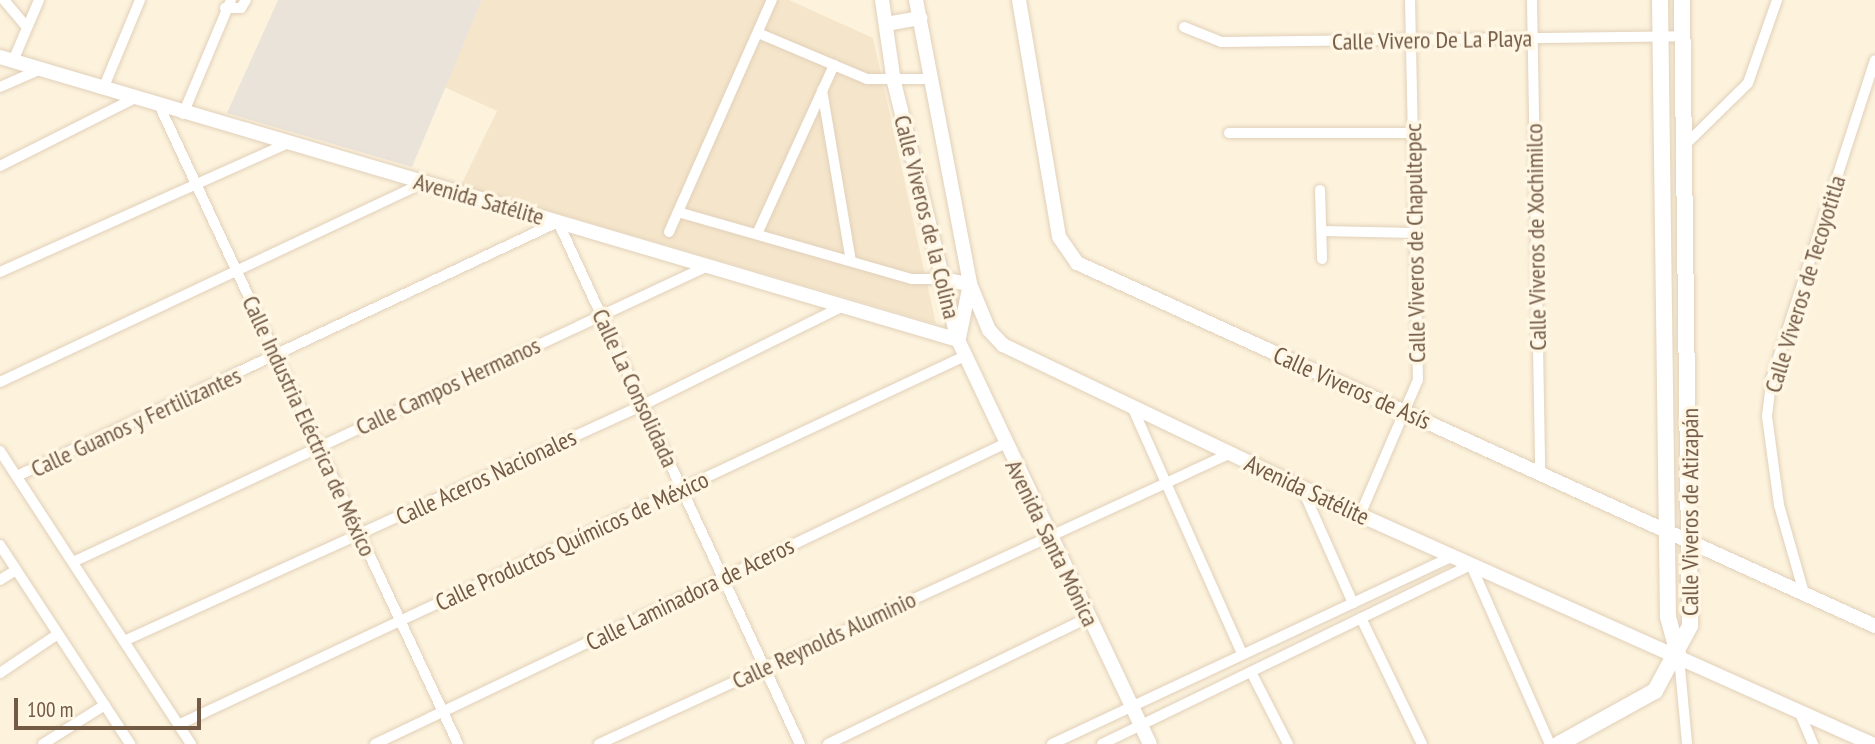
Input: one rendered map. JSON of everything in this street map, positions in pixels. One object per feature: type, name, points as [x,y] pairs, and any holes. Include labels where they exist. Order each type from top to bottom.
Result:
[{"type":"main road","name":"Calle Viveros de Atizapán","points":[[1660,0],[1670,532],[1668,617],[1679,657]]},
{"type":"main road","name":"Calle Viveros de Atizapán","points":[[1679,657],[1690,626],[1692,541],[1682,0]]},
{"type":"main road","points":[[1559,744],[1642,701],[1679,657]]},
{"type":"street","points":[[4,0],[27,27]]},
{"type":"street","points":[[6,59],[27,27],[39,0]]},
{"type":"street","points":[[103,89],[139,0]]},
{"type":"street","points":[[669,232],[772,0]]},
{"type":"street","name":"Calle Viveros de la Colina","points":[[882,0],[894,82],[958,340]]},
{"type":"street","name":"Calle Viveros de la Colina","points":[[916,0],[971,284],[958,340]]},
{"type":"street","name":"Calle Viveros de Asís","points":[[1019,0],[1065,251],[1408,413],[1875,626]]},
{"type":"street","name":"Calle Viveros de Chapultepec","points":[[1360,515],[1408,413],[1418,380],[1410,0]]},
{"type":"street","name":"Calle Viveros de Xochimilco","points":[[1532,0],[1540,473]]},
{"type":"street","points":[[1685,145],[1748,83],[1777,0]]},
{"type":"street","points":[[183,114],[228,4],[244,4]]},
{"type":"street","points":[[886,24],[920,18]]},
{"type":"street","name":"Calle Vivero De La Playa","points":[[1184,27],[1222,42],[1683,36]]},
{"type":"street","points":[[758,33],[834,65],[894,82],[931,79]]},
{"type":"street","name":"Avenida Satélite","points":[[6,59],[284,145],[710,265],[958,340]]},
{"type":"street","name":"Calle Viveros de Tecoyotitla","points":[[1804,593],[1779,505],[1767,416],[1772,377],[1875,60]]},
{"type":"street","points":[[757,234],[834,65]]},
{"type":"street","points":[[0,87],[41,69]]},
{"type":"street","points":[[822,90],[851,261]]},
{"type":"street","points":[[0,166],[133,99]]},
{"type":"street","name":"Calle Industria Eléctrica de México","points":[[160,107],[458,744]]},
{"type":"street","points":[[1229,133],[1413,133]]},
{"type":"street","points":[[0,272],[195,182],[284,145]]},
{"type":"street","points":[[0,382],[422,183]]},
{"type":"street","points":[[1320,190],[1322,258]]},
{"type":"street","points":[[678,212],[912,279],[941,279],[971,284]]},
{"type":"street","name":"Calle La Consolidada","points":[[558,222],[800,744]]},
{"type":"street","name":"Calle Guanos y Fertilizantes","points":[[17,476],[277,357],[558,222]]},
{"type":"street","points":[[1322,231],[1415,233]]},
{"type":"street","name":"Calle Campos Hermanos","points":[[73,562],[710,265]]},
{"type":"street","name":"Avenida Satélite","points":[[971,284],[989,330],[1003,345],[1134,411],[1452,557],[1679,657]]},
{"type":"street","name":"Calle Aceros Nacionales","points":[[124,641],[643,405],[843,306]]},
{"type":"street","name":"Avenida Santa Mónica","points":[[958,340],[1004,444],[1150,744]]},
{"type":"street","name":"Calle Productos Químicos de México","points":[[178,725],[683,491],[965,356]]},
{"type":"street","points":[[1134,411],[1242,654]]},
{"type":"street","name":"Calle Laminadora de Aceros","points":[[375,744],[1004,444]]},
{"type":"street","points":[[0,451],[191,744]]},
{"type":"street","name":"Calle Reynolds Aluminio","points":[[599,744],[1230,454]]},
{"type":"street","points":[[1302,488],[1353,603]]},
{"type":"street","points":[[0,545],[130,744]]},
{"type":"street","points":[[1052,744],[1452,557]]},
{"type":"street","points":[[1102,744],[1471,565],[1550,744]]},
{"type":"street","points":[[0,580],[16,570]]},
{"type":"street","points":[[828,744],[1088,618]]},
{"type":"street","points":[[1361,618],[1422,744]]},
{"type":"street","points":[[0,673],[58,635]]},
{"type":"street","points":[[1687,744],[1679,657],[1872,744]]},
{"type":"street","points":[[1251,672],[1287,744]]},
{"type":"street","points":[[43,744],[105,705]]},
{"type":"street","points":[[1799,711],[1813,744]]},
{"type":"shaded area","points":[[278,0],[482,0],[412,167],[227,113]]},
{"type":"shaded area","points":[[482,0],[789,0],[873,38],[936,324],[461,185],[497,111],[444,87]]}]
